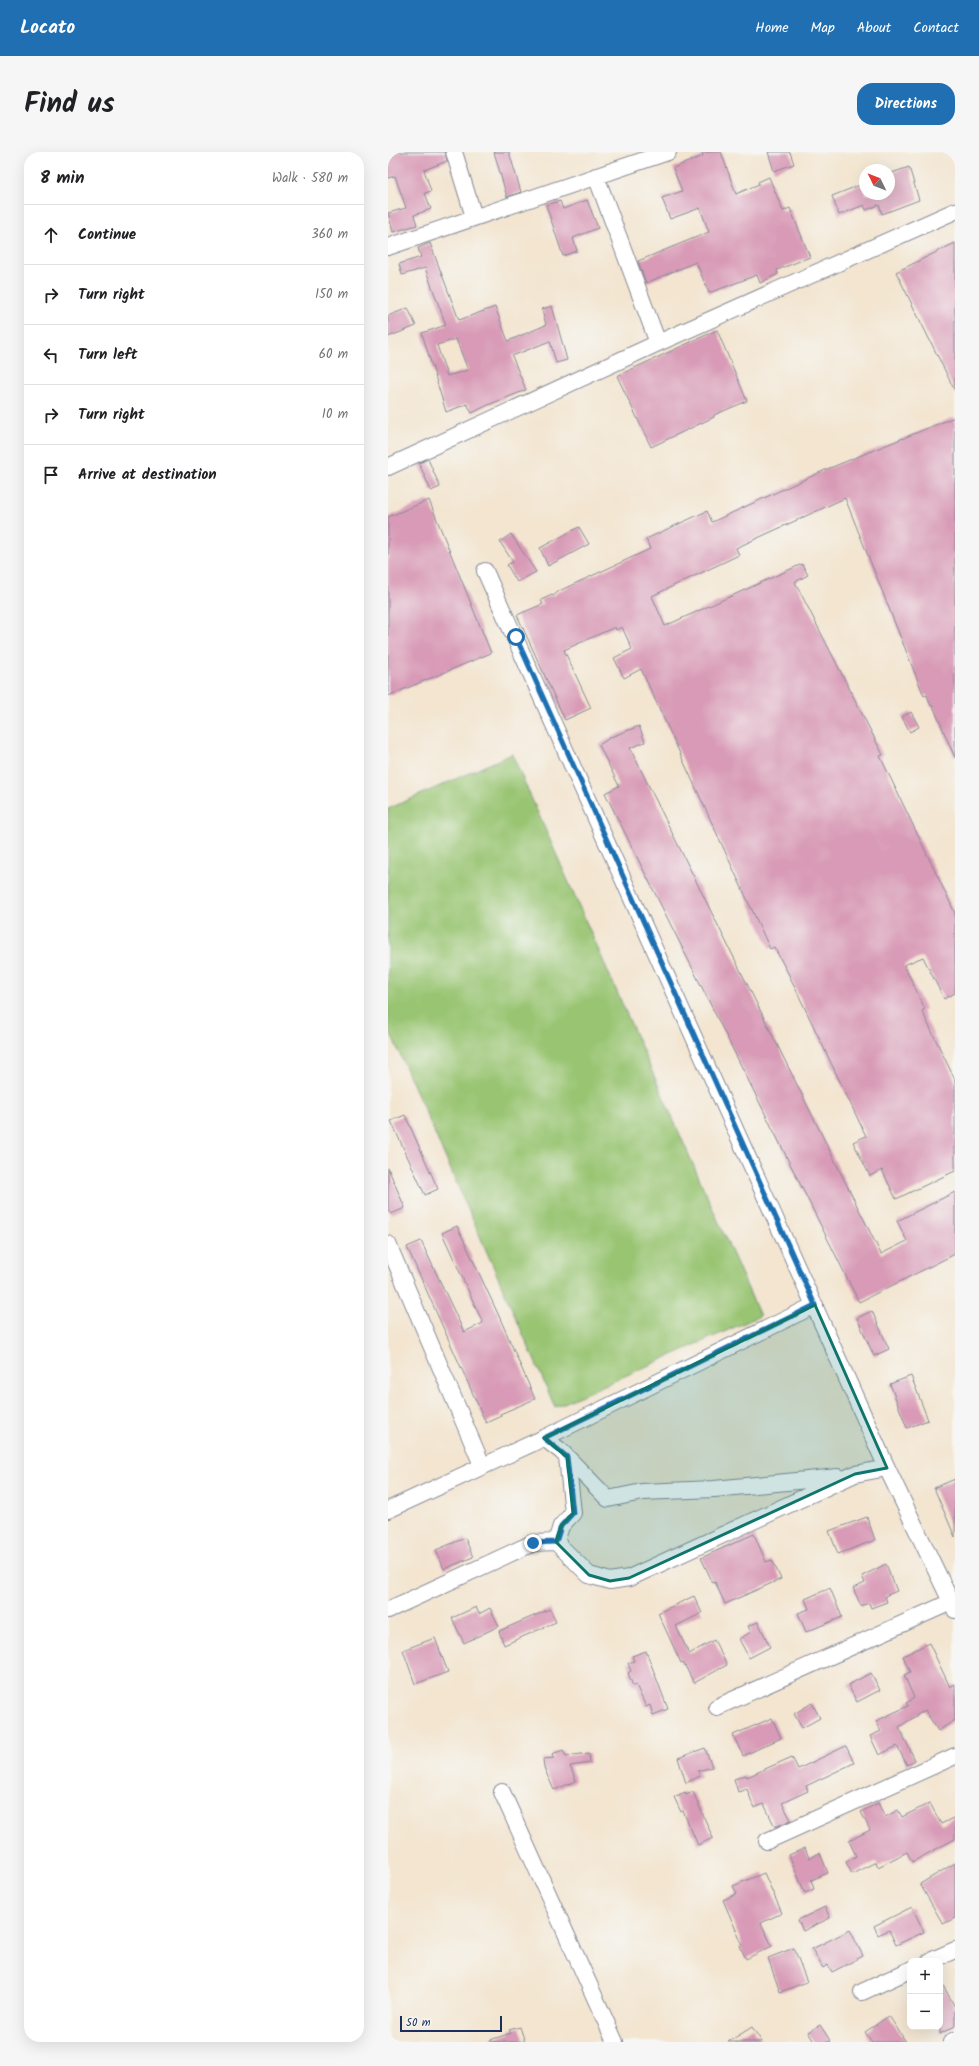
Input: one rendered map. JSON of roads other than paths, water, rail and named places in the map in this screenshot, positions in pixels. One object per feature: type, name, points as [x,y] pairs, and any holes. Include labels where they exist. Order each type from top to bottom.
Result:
[{"type":"street","points":[[454,152],[474,217]]},
{"type":"street","points":[[388,247],[668,152]]},
{"type":"street","points":[[596,176],[658,343]]},
{"type":"street","points":[[388,467],[658,343],[955,211]]},
{"type":"street","points":[[485,571],[887,1468],[953,1606],[717,1707]]},
{"type":"street","points":[[388,1244],[482,1465]]},
{"type":"street","points":[[388,1510],[482,1465],[544,1438],[815,1305]]},
{"type":"street","points":[[544,1438],[567,1457],[608,1498],[642,1492],[714,1489],[824,1479],[887,1468]]},
{"type":"street","points":[[556,1542],[561,1526],[573,1513],[567,1457]]},
{"type":"street","points":[[388,1610],[533,1543],[556,1542],[589,1575],[610,1581],[629,1578],[855,1474]]},
{"type":"street","points":[[767,1842],[955,1756]]},
{"type":"street","points":[[502,1792],[615,2042]]},
{"type":"street","points":[[937,1958],[955,1950]]},
{"type":"street","points":[[862,1992],[907,1971]]},
{"type":"street","points":[[951,2042],[955,2040]]}]
